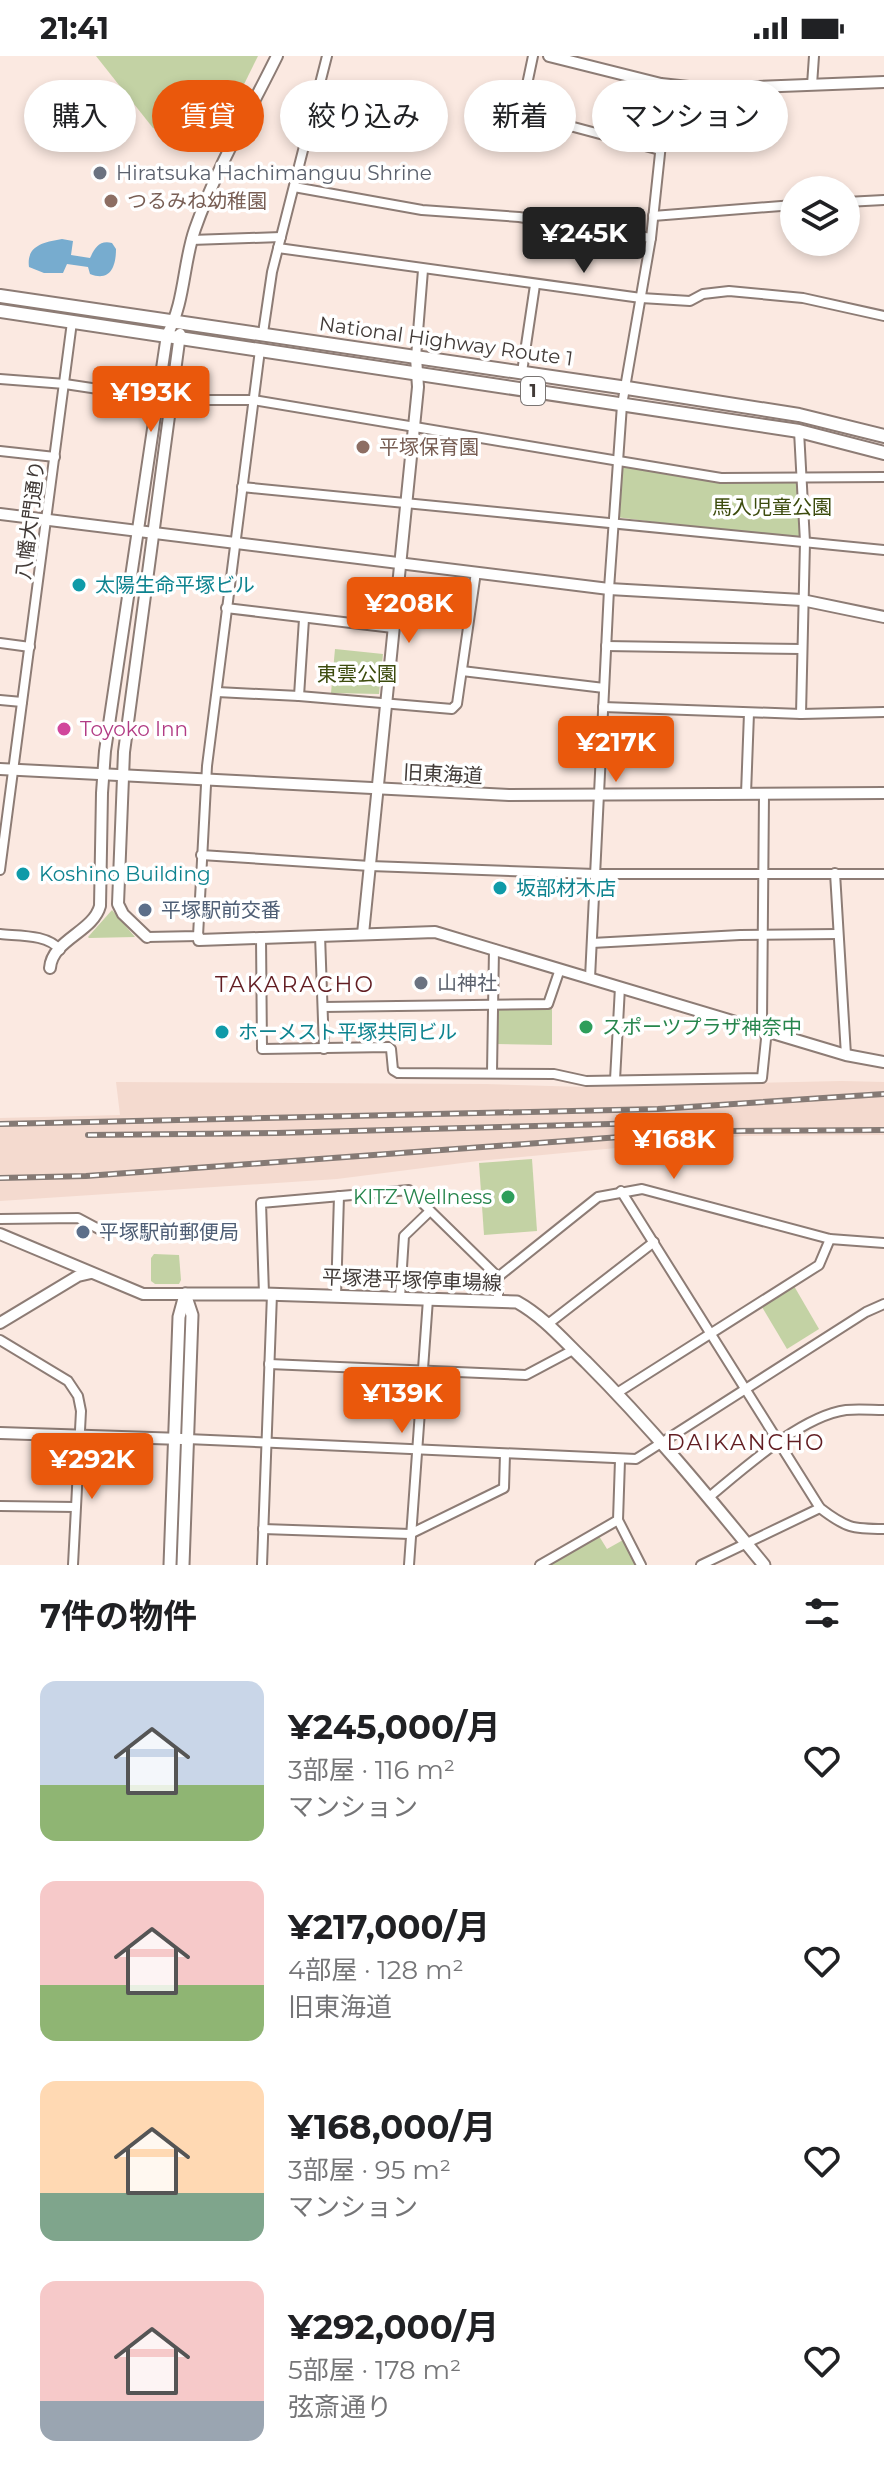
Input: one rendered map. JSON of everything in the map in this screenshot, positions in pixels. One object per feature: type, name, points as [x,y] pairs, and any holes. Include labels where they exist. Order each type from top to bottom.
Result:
[{"type":"highway","name":"National Highway Route 1","points":[[0,296],[799,415],[884,436]]},
{"type":"highway","name":"National Highway Route 1","points":[[0,308],[72,322],[799,431],[884,453]]},
{"type":"main road","name":"平塚港平塚停車場線","points":[[185,1294],[517,1302],[548,1324],[617,1393],[764,1565]]},
{"type":"main road","points":[[170,1565],[192,1315],[185,1294]]},
{"type":"main road","points":[[181,1439],[183,1565]]},
{"type":"street","points":[[198,936],[147,937],[123,914],[118,904],[122,774],[173,400],[175,321],[191,240],[206,199],[277,56]]},
{"type":"street","points":[[263,333],[278,248],[327,56]]},
{"type":"street","points":[[533,56],[521,113],[592,132]]},
{"type":"street","points":[[549,56],[645,80]]},
{"type":"street","points":[[812,85],[814,56]]},
{"type":"street","points":[[788,86],[884,82]]},
{"type":"street","points":[[590,978],[609,589],[622,405],[651,238],[660,152]]},
{"type":"street","points":[[294,187],[422,210],[519,217],[651,238]]},
{"type":"street","points":[[860,201],[884,200]]},
{"type":"street","points":[[653,216],[780,206]]},
{"type":"street","points":[[191,240],[281,237]]},
{"type":"street","points":[[278,248],[641,298],[690,301],[703,294],[729,291],[803,298],[884,316]]},
{"type":"street","points":[[363,934],[418,374],[416,357],[423,270]]},
{"type":"street","points":[[522,372],[535,285]]},
{"type":"street","points":[[152,317],[168,313],[179,302]]},
{"type":"street","name":"八幡大門通り","points":[[0,870],[6,769],[22,702],[72,322]]},
{"type":"street","points":[[50,968],[50,962],[60,950],[99,911],[103,774],[158,398],[174,336]]},
{"type":"street","points":[[260,350],[205,779],[199,940],[435,932],[846,1055],[884,1062]]},
{"type":"street","points":[[0,379],[65,384],[158,398]]},
{"type":"street","points":[[173,400],[253,400],[721,478],[884,477]]},
{"type":"street","points":[[799,431],[805,542],[801,714]]},
{"type":"street","points":[[0,451],[55,457]]},
{"type":"street","points":[[242,487],[614,526],[884,550]]},
{"type":"street","points":[[0,514],[609,589],[802,600],[884,617]]},
{"type":"street","points":[[217,692],[452,709],[457,704],[476,572]]},
{"type":"street","points":[[226,608],[393,628]]},
{"type":"street","points":[[299,696],[304,619]]},
{"type":"street","points":[[0,643],[30,647]]},
{"type":"street","points":[[606,646],[801,649]]},
{"type":"street","points":[[462,671],[604,688]]},
{"type":"street","points":[[0,700],[22,702]]},
{"type":"street","points":[[603,707],[801,714],[884,712]]},
{"type":"street","points":[[746,794],[749,713]]},
{"type":"street","name":"旧東海道","points":[[6,769],[509,795],[884,793]]},
{"type":"street","points":[[261,937],[262,1049],[389,1047],[393,1070],[398,1073],[554,1074],[586,1081],[762,1078],[766,1039],[763,1030],[764,794]]},
{"type":"street","points":[[201,855],[370,866],[595,874],[884,874]]},
{"type":"street","points":[[835,873],[846,1055]]},
{"type":"street","points":[[0,934],[47,940],[55,943],[60,950]]},
{"type":"street","points":[[592,943],[763,934],[838,934]]},
{"type":"street","points":[[320,935],[324,1049]]},
{"type":"street","points":[[492,1072],[494,949]]},
{"type":"street","points":[[323,1007],[548,1004],[560,969]]},
{"type":"street","points":[[615,1080],[620,987]]},
{"type":"street","points":[[498,1277],[598,1197],[642,1189],[830,1239],[884,1243]]},
{"type":"street","points":[[262,1565],[269,1364],[268,1294],[261,1203],[409,1190],[498,1277],[498,1300]]},
{"type":"street","points":[[621,1191],[820,1508],[852,1529],[884,1529]]},
{"type":"street","points":[[336,1296],[339,1196]]},
{"type":"street","points":[[400,1298],[404,1236],[430,1211]]},
{"type":"street","points":[[0,1219],[78,1218],[108,1234]]},
{"type":"street","points":[[0,1234],[143,1294],[185,1294]]},
{"type":"street","points":[[617,1393],[819,1265],[830,1239]]},
{"type":"street","points":[[548,1324],[654,1242]]},
{"type":"street","points":[[0,1323],[78,1276],[91,1273]]},
{"type":"street","points":[[409,1565],[428,1299]]},
{"type":"street","points":[[0,1433],[636,1459],[866,1312],[884,1304]]},
{"type":"street","points":[[0,1340],[68,1381],[78,1396],[81,1411],[73,1565]]},
{"type":"street","points":[[269,1364],[526,1375],[573,1350]]},
{"type":"street","points":[[708,1498],[778,1441],[844,1411],[884,1410]]},
{"type":"street","points":[[263,1529],[410,1534],[504,1488],[505,1454]]},
{"type":"street","points":[[620,1460],[618,1520],[641,1565]]},
{"type":"street","points":[[0,1506],[75,1507]]},
{"type":"street","points":[[701,1565],[820,1508]]},
{"type":"street","points":[[540,1565],[618,1520]]},
{"type":"shaded area","points":[[116,1082],[585,1087],[884,1082],[884,1135],[743,1136],[478,1161],[337,1179],[0,1201],[0,1118],[120,1115]]},
{"type":"green space","points":[[96,56],[258,56],[246,80],[152,80],[152,127],[136,107],[136,80],[115,80]]},
{"type":"green space","name":"馬入児童公園","points":[[622,465],[721,478],[801,477],[805,542],[616,517]]},
{"type":"green space","name":"東雲公園","points":[[335,649],[383,654],[379,694],[331,693]]},
{"type":"green space","points":[[112,910],[135,937],[89,938],[88,937]]},
{"type":"green space","points":[[496,1008],[552,1009],[552,1045],[496,1044]]},
{"type":"green space","name":"KITZ Wellness","points":[[532,1159],[537,1231],[484,1235],[479,1163]]},
{"type":"green space","points":[[154,1254],[179,1255],[179,1284],[155,1284],[151,1281],[151,1258]]},
{"type":"green space","points":[[794,1286],[819,1329],[787,1349],[762,1307]]},
{"type":"green space","points":[[599,1536],[607,1549],[623,1540],[635,1565],[550,1565]]},
{"type":"water","points":[[62,239],[73,241],[71,255],[90,258],[101,244],[112,243],[116,249],[113,267],[107,274],[97,276],[90,274],[88,267],[67,264],[63,273],[44,273],[29,267],[30,254],[34,249],[43,243]]},
{"type":"railway","points":[[0,1124],[658,1109],[884,1094]]},
{"type":"railway","points":[[88,1135],[684,1122]]},
{"type":"railway","points":[[0,1178],[86,1176],[661,1134],[884,1130]]},
{"type":"place","name":"Hiratsuka Hachimanguu Shrine","points":[[100,173]]},
{"type":"place","name":"つるみね幼稚園","points":[[111,201]]},
{"type":"place","name":"平塚保育園","points":[[363,447]]},
{"type":"place","name":"太陽生命平塚ビル","points":[[79,585]]},
{"type":"place","name":"Toyoko Inn","points":[[64,729]]},
{"type":"place","name":"Koshino Building","points":[[23,874]]},
{"type":"place","name":"坂部材木店","points":[[500,888]]},
{"type":"place","name":"平塚駅前交番","points":[[145,910]]},
{"type":"place","name":"山神社","points":[[421,983]]},
{"type":"place","name":"スポーツプラザ神奈中","points":[[586,1027]]},
{"type":"place","name":"ホーメスト平塚共同ビル","points":[[222,1032]]},
{"type":"place","name":"KITZ Wellness","points":[[508,1197]]},
{"type":"place","name":"平塚駅前郵便局","points":[[83,1232]]},
{"type":"district","name":"TAKARACHO","points":[[295,984]]},
{"type":"district","name":"DAIKANCHO","points":[[746,1442]]}]
